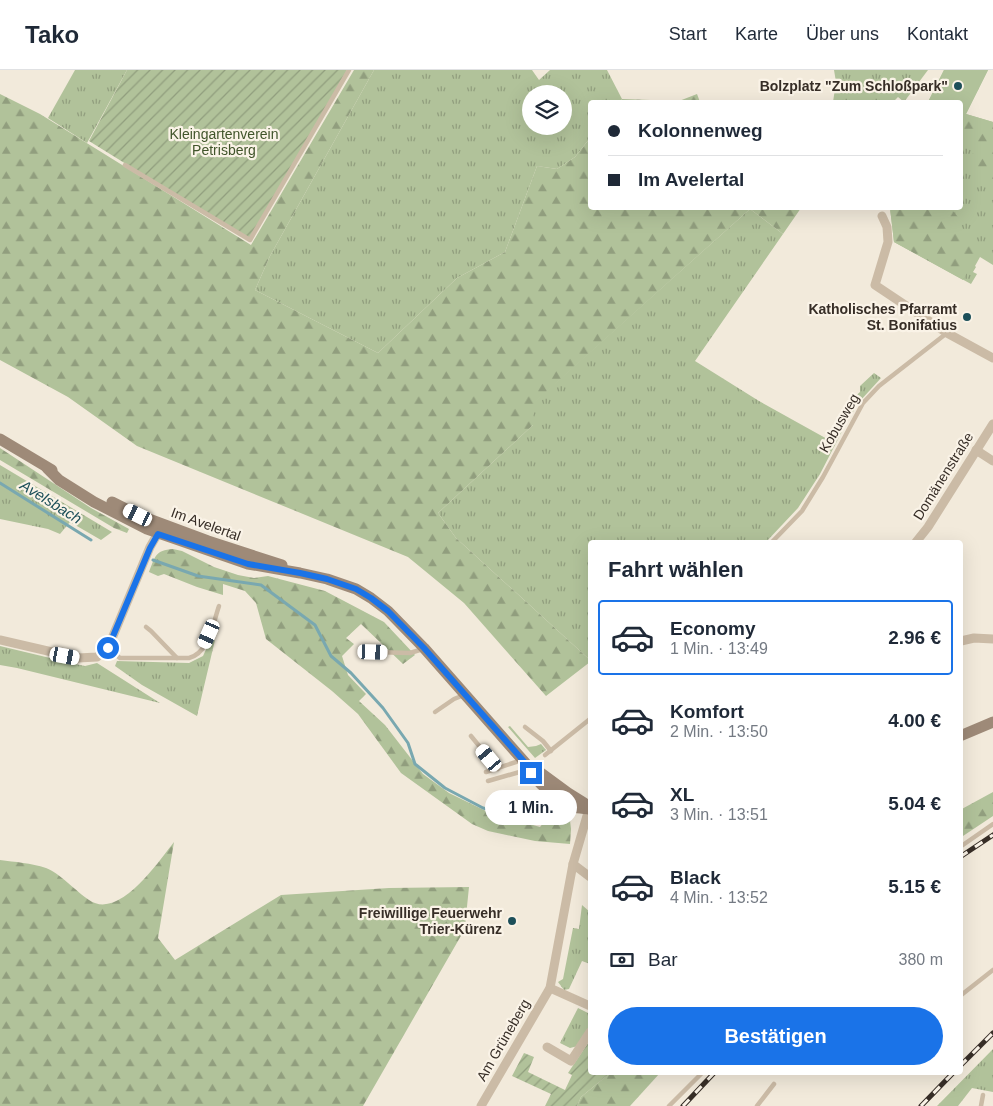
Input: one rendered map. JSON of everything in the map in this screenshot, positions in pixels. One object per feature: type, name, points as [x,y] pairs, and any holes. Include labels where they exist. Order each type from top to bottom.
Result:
[{"type":"main road","points":[[0,439],[47,468],[59,480],[94,502],[147,529],[160,529]]},
{"type":"main road","name":"Im Avelertal","points":[[160,529],[196,548],[248,564],[300,573],[341,584],[356,589],[371,598],[388,611],[424,648],[526,762],[588,808]]},
{"type":"main road","name":"Im Avelertal","points":[[160,529],[217,544],[280,564],[300,573]]},
{"type":"main road","points":[[963,735],[993,722]]},
{"type":"street","points":[[882,216],[887,227],[888,242],[875,284],[947,334],[993,358]]},
{"type":"street","name":"Domänenstraße","points":[[918,540],[928,527],[993,424]]},
{"type":"street","points":[[976,450],[993,461]]},
{"type":"street","points":[[0,640],[78,658],[97,657],[108,648],[150,548],[160,529]]},
{"type":"street","points":[[963,641],[974,638],[993,639]]},
{"type":"street","name":"Am Grüneberg","points":[[481,1106],[550,988],[573,864],[588,812]]},
{"type":"street","points":[[573,864],[588,875]]},
{"type":"street","points":[[550,988],[588,1005]]},
{"type":"street","points":[[548,1046],[571,1061],[588,1035]]},
{"type":"lane","points":[[125,165],[250,240],[349,70]]},
{"type":"lane","name":"Kobusweg","points":[[774,540],[802,512],[863,403],[879,386],[947,334]]},
{"type":"lane","points":[[108,648],[120,658],[189,658],[195,656],[202,650],[219,606]]},
{"type":"lane","points":[[146,627],[177,658]]},
{"type":"lane","points":[[373,652],[410,653],[424,648]]},
{"type":"lane","points":[[435,712],[454,699],[465,695]]},
{"type":"lane","points":[[546,755],[588,721]]},
{"type":"lane","points":[[525,727],[543,741],[550,751]]},
{"type":"lane","points":[[471,736],[498,769]]},
{"type":"lane","points":[[486,772],[526,762]]},
{"type":"lane","points":[[488,781],[523,771],[526,762]]},
{"type":"lane","points":[[963,845],[993,824]]},
{"type":"lane","points":[[963,994],[993,970]]},
{"type":"lane","points":[[669,1106],[700,1075]]},
{"type":"lane","points":[[758,1106],[774,1084]]},
{"type":"lane","points":[[981,1106],[983,1095]]},
{"type":"green space","points":[[75,70],[127,70],[87,143],[48,118]]},
{"type":"green space","name":"Kleingartenverein Petrisberg","points":[[127,70],[347,70],[250,241],[89,141]]},
{"type":"green space","points":[[354,70],[374,70],[270,256],[255,290],[378,353],[457,278],[505,252],[537,166],[557,169],[575,157],[588,141],[588,210],[749,210],[534,403],[533,425],[438,513],[456,538],[588,658],[588,664],[546,696],[464,603],[408,557],[137,446],[68,397],[0,360],[0,94],[40,114],[251,245]]},
{"type":"green space","points":[[374,70],[532,70],[539,80],[550,70],[607,70],[622,99],[588,100],[588,141],[575,157],[557,169],[537,166],[505,252],[457,278],[378,353],[255,290],[270,256]]},
{"type":"green space","points":[[834,70],[928,70],[906,100],[898,97],[895,100],[833,100],[836,82]]},
{"type":"green space","points":[[944,70],[988,70],[966,114],[993,122],[993,265],[980,257],[973,272],[977,274],[971,284],[894,242],[890,210],[963,210],[963,100],[929,100]]},
{"type":"green space","name":"Bolzplatz \"Zum Schloßpark\"","points":[[944,70],[988,70],[963,120],[963,100],[929,100]]},
{"type":"green space","points":[[697,94],[699,100],[682,100]]},
{"type":"green space","points":[[966,114],[993,122],[993,181],[978,174],[968,161],[970,155],[978,151],[969,145],[966,132],[963,133],[963,120]]},
{"type":"green space","points":[[749,210],[783,234],[695,361],[759,401],[829,440],[845,406],[860,392],[860,386],[874,373],[881,378],[860,401],[849,418],[820,474],[798,508],[768,540],[588,540],[588,658],[456,538],[438,513],[533,425],[533,403]]},
{"type":"green space","points":[[751,210],[800,210],[783,234]]},
{"type":"green space","points":[[890,210],[953,210],[962,222],[960,235],[977,254],[963,280],[894,242]]},
{"type":"green space","points":[[0,448],[91,508],[129,529],[127,533],[114,528],[0,460]]},
{"type":"green space","points":[[0,465],[112,532],[101,540],[70,522],[60,534],[48,529],[0,519]]},
{"type":"green space","points":[[173,549],[238,575],[254,578],[268,576],[325,591],[384,622],[415,655],[403,664],[361,624],[346,638],[354,644],[342,656],[348,675],[366,694],[359,701],[385,725],[423,774],[449,793],[490,813],[540,827],[556,807],[569,812],[570,844],[535,841],[488,831],[472,824],[401,773],[358,714],[266,639],[256,603],[245,591],[223,584],[223,595],[164,574],[158,576],[149,572],[156,555],[162,551]]},
{"type":"green space","points":[[215,640],[197,716],[142,685],[115,666],[117,661],[189,663],[203,656],[209,643]]},
{"type":"green space","points":[[0,646],[85,666],[97,663],[160,703],[0,665]]},
{"type":"green space","points":[[510,726],[528,747],[541,744],[546,750],[535,758],[508,727]]},
{"type":"green space","points":[[993,792],[993,816],[963,836],[963,808]]},
{"type":"green space","points":[[174,842],[158,938],[175,960],[281,895],[389,888],[469,887],[465,926],[462,934],[363,1106],[0,1106],[0,860],[29,864],[51,870],[89,900],[101,904],[113,902],[125,896],[137,886]]},
{"type":"green space","points":[[582,905],[588,910],[588,963],[582,961],[569,989],[564,990],[558,982],[563,979],[573,928],[579,929]]},
{"type":"green space","points":[[578,1008],[588,1013],[588,1031],[578,1046],[570,1048],[560,1043]]},
{"type":"green space","points":[[588,1043],[588,1075],[608,1075],[581,1097],[577,1106],[545,1106],[551,1094],[512,1076],[524,1053],[534,1057],[528,1072],[565,1090],[572,1075],[568,1073]]},
{"type":"green space","points":[[993,1049],[993,1092],[972,1088],[958,1106],[937,1106]]},
{"type":"green space","points":[[608,1075],[658,1075],[630,1106],[577,1106],[581,1097]]},
{"type":"waterway","name":"Avelsbach","points":[[0,483],[91,540]]},
{"type":"waterway","name":"Avelsbach","points":[[153,560],[198,576],[261,585],[315,625],[331,656],[351,673],[383,708],[408,743],[415,764],[445,788],[483,808],[525,819]]},
{"type":"railway","points":[[963,855],[993,835]]},
{"type":"railway","points":[[963,1063],[993,1033]]},
{"type":"railway","points":[[683,1106],[712,1075]]},
{"type":"railway","points":[[921,1106],[951,1075]]},
{"type":"place","name":"Bolzplatz \"Zum Schloßpark\"","points":[[958,86]]},
{"type":"place","name":"Katholisches Pfarramt St. Bonifatius","points":[[967,317]]},
{"type":"place","name":"Freiwillige Feuerwehr Trier-Kürenz","points":[[512,921]]},
{"type":"route","points":[[108,648],[150,548],[158,534],[248,564],[327,579],[356,589],[388,611],[424,648],[528,766],[531,773]]}]
